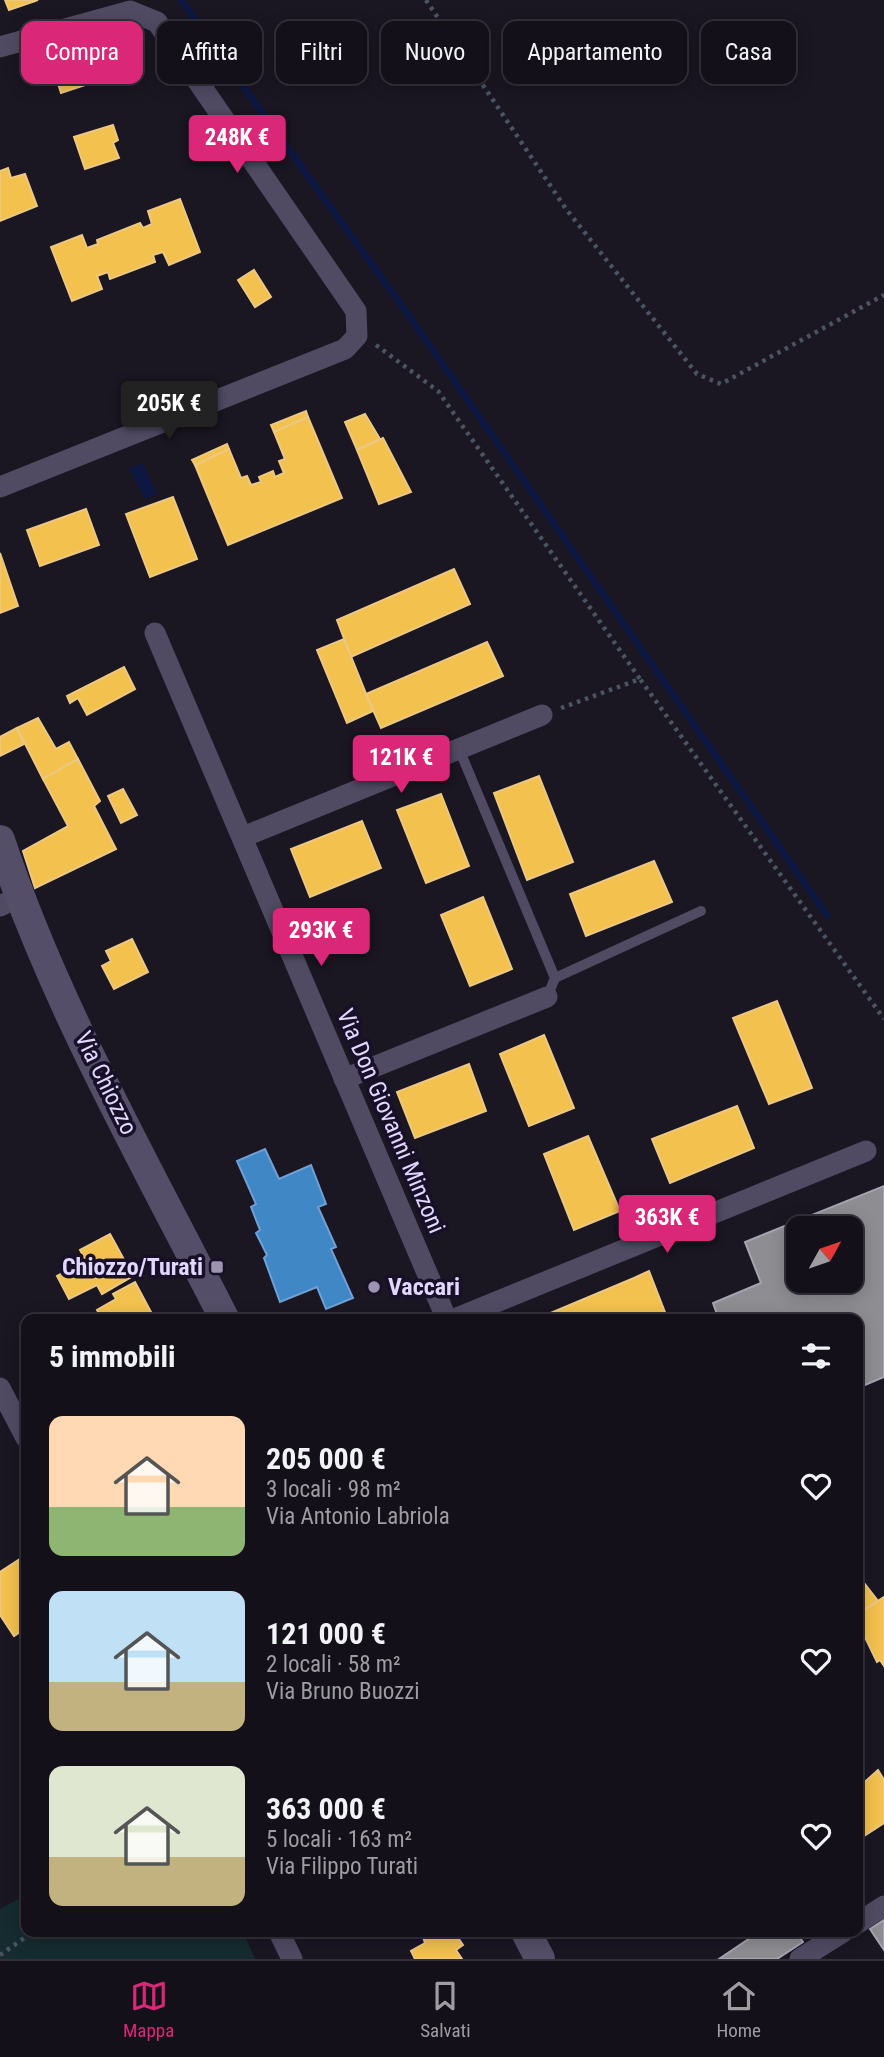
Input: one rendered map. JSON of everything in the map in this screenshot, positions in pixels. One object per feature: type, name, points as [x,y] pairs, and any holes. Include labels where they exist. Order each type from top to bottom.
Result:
[{"type":"street","points":[[0,47],[130,10],[157,22],[356,311],[357,336],[345,349],[0,487]]},
{"type":"street","name":"Via Don Giovanni Minzoni","points":[[155,633],[443,1314]]},
{"type":"street","points":[[243,837],[542,715]]},
{"type":"street","name":"Via Chiozzo","points":[[0,841],[9,902],[222,1314]]},
{"type":"street","points":[[344,1079],[551,988]]},
{"type":"street","points":[[467,1314],[866,1151]]},
{"type":"street","points":[[0,1388],[21,1428]]},
{"type":"street","points":[[863,1920],[884,1906]]},
{"type":"street","points":[[281,1937],[292,1959]]},
{"type":"street","points":[[529,1937],[540,1959]]},
{"type":"street","points":[[800,1959],[819,1938]]},
{"type":"lane","points":[[459,749],[551,988],[701,911]]},
{"type":"path","points":[[426,0],[566,208],[697,374],[721,384],[884,295]]},
{"type":"path","points":[[357,336],[383,348],[438,391],[884,1019]]},
{"type":"path","points":[[542,715],[640,679]]},
{"type":"path","points":[[0,1955],[26,1937]]},
{"type":"green space","points":[[21,1898],[21,1937],[245,1937],[255,1959],[0,1959],[0,1909]]},
{"type":"water","points":[[143,463],[157,494],[145,499],[129,468]]},
{"type":"building: Abitazioni","points":[[5,0],[38,0],[9,10]]},
{"type":"building: Abitazioni","points":[[58,84],[88,84],[61,93]]},
{"type":"building: Abitazioni","points":[[113,125],[118,140],[113,143],[119,158],[85,169],[74,137]]},
{"type":"building: Abitazioni","points":[[8,168],[11,178],[25,174],[37,206],[0,221],[0,171]]},
{"type":"building: Abitazioni","points":[[180,199],[200,252],[169,265],[163,252],[153,255],[155,262],[110,279],[108,272],[97,276],[102,289],[72,301],[51,247],[82,235],[87,248],[98,244],[97,240],[140,223],[143,228],[152,224],[148,211]]},
{"type":"building: Abitazioni","points":[[254,270],[271,297],[255,307],[238,280]]},
{"type":"building: Abitazioni","points":[[306,411],[308,417],[274,432],[271,425]]},
{"type":"building: Abitazioni","points":[[365,414],[380,439],[357,450],[345,422]]},
{"type":"building: Abitazioni","points":[[308,417],[342,498],[228,545],[195,465],[229,449],[241,478],[247,476],[251,485],[261,482],[259,477],[273,471],[275,477],[284,473],[279,461],[285,459],[274,432]]},
{"type":"building: Abitazioni","points":[[383,438],[411,492],[379,504],[357,450]]},
{"type":"building: Abitazioni","points":[[227,444],[229,449],[195,465],[192,460]]},
{"type":"building: Abitazioni","points":[[173,497],[197,559],[150,577],[126,514]]},
{"type":"building: Abitazioni","points":[[86,509],[99,545],[40,566],[27,530]]},
{"type":"building: Abitazioni","points":[[0,553],[18,606],[0,613]]},
{"type":"building: Abitazioni","points":[[454,569],[470,604],[351,657],[337,620]]},
{"type":"building: Abitazioni","points":[[344,639],[373,711],[347,723],[317,650]]},
{"type":"building: Abitazioni","points":[[487,642],[503,676],[381,728],[366,694]]},
{"type":"building: Abitazioni","points":[[124,667],[135,689],[87,715],[78,698],[70,703],[67,696]]},
{"type":"building: Abitazioni","points":[[38,718],[56,749],[69,742],[78,759],[43,779],[17,728]]},
{"type":"building: Abitazioni","points":[[17,728],[24,744],[0,756],[0,737]]},
{"type":"building: Abitazioni","points":[[78,759],[100,801],[94,806],[116,849],[35,888],[23,851],[68,826],[43,779]]},
{"type":"building: Abitazioni","points":[[539,776],[573,862],[527,880],[494,793]]},
{"type":"building: Abitazioni","points":[[123,789],[137,815],[121,823],[108,796]]},
{"type":"building: Abitazioni","points":[[441,794],[469,866],[426,883],[397,810]]},
{"type":"building: Abitazioni","points":[[362,821],[381,868],[310,897],[291,849]]},
{"type":"building: Abitazioni","points":[[654,861],[672,902],[586,936],[570,894]]},
{"type":"building: Abitazioni","points":[[483,897],[512,969],[470,986],[441,915]]},
{"type":"building: Abitazioni","points":[[132,939],[148,972],[114,989],[102,966],[111,961],[106,951]]},
{"type":"building: Abitazioni","points":[[777,1001],[812,1088],[769,1104],[733,1018]]},
{"type":"building: Abitazioni","points":[[544,1035],[574,1108],[529,1126],[500,1054]]},
{"type":"building: Abitazioni","points":[[469,1064],[486,1111],[415,1138],[397,1092]]},
{"type":"building: Abitazioni","points":[[737,1106],[754,1148],[670,1183],[652,1139]]},
{"type":"building: Abitazioni","points":[[588,1136],[620,1211],[574,1230],[544,1154]]},
{"type":"building: Abitazioni","points":[[110,1234],[133,1276],[102,1294],[97,1285],[69,1299],[57,1276],[86,1261],[80,1250]]},
{"type":"building: Abitazioni","points":[[649,1271],[666,1314],[548,1314]]},
{"type":"building: Abitazioni","points":[[135,1282],[152,1314],[99,1314],[97,1310],[116,1299],[113,1294]]},
{"type":"building: Abitazioni","points":[[20,1559],[21,1631],[14,1636],[0,1615],[0,1572]]},
{"type":"building: Abitazioni","points":[[863,1582],[878,1601],[863,1611]]},
{"type":"building: Abitazioni","points":[[884,1597],[884,1666],[880,1660],[877,1662],[863,1633],[863,1611]]},
{"type":"building: Abitazioni","points":[[878,1770],[884,1780],[884,1823],[863,1837],[863,1784]]},
{"type":"building: Abitazioni","points":[[423,1937],[457,1937],[463,1945],[456,1950],[462,1959],[415,1959],[411,1951],[425,1943]]},
{"type":"building: Scuole","points":[[265,1149],[279,1179],[311,1165],[326,1204],[318,1207],[336,1247],[331,1249],[353,1298],[326,1309],[317,1287],[280,1302],[264,1258],[267,1255],[256,1233],[260,1230],[251,1207],[256,1204],[237,1161]]},
{"type":"building: Industria","points":[[884,1186],[884,1377],[863,1386],[863,1314],[717,1314],[713,1303],[761,1283],[745,1242],[786,1225],[786,1293],[863,1293],[863,1216],[810,1216]]},
{"type":"building: Industria","points":[[884,1920],[884,1950],[870,1929]]},
{"type":"building: Industria","points":[[752,1937],[800,1937],[803,1942],[777,1959],[719,1959]]},
{"type":"waterway","points":[[181,0],[407,313],[827,915]]},
{"type":"place","name":"Chiozzo/Turati","points":[[217,1267]]},
{"type":"place","name":"Vaccari","points":[[374,1287]]}]
